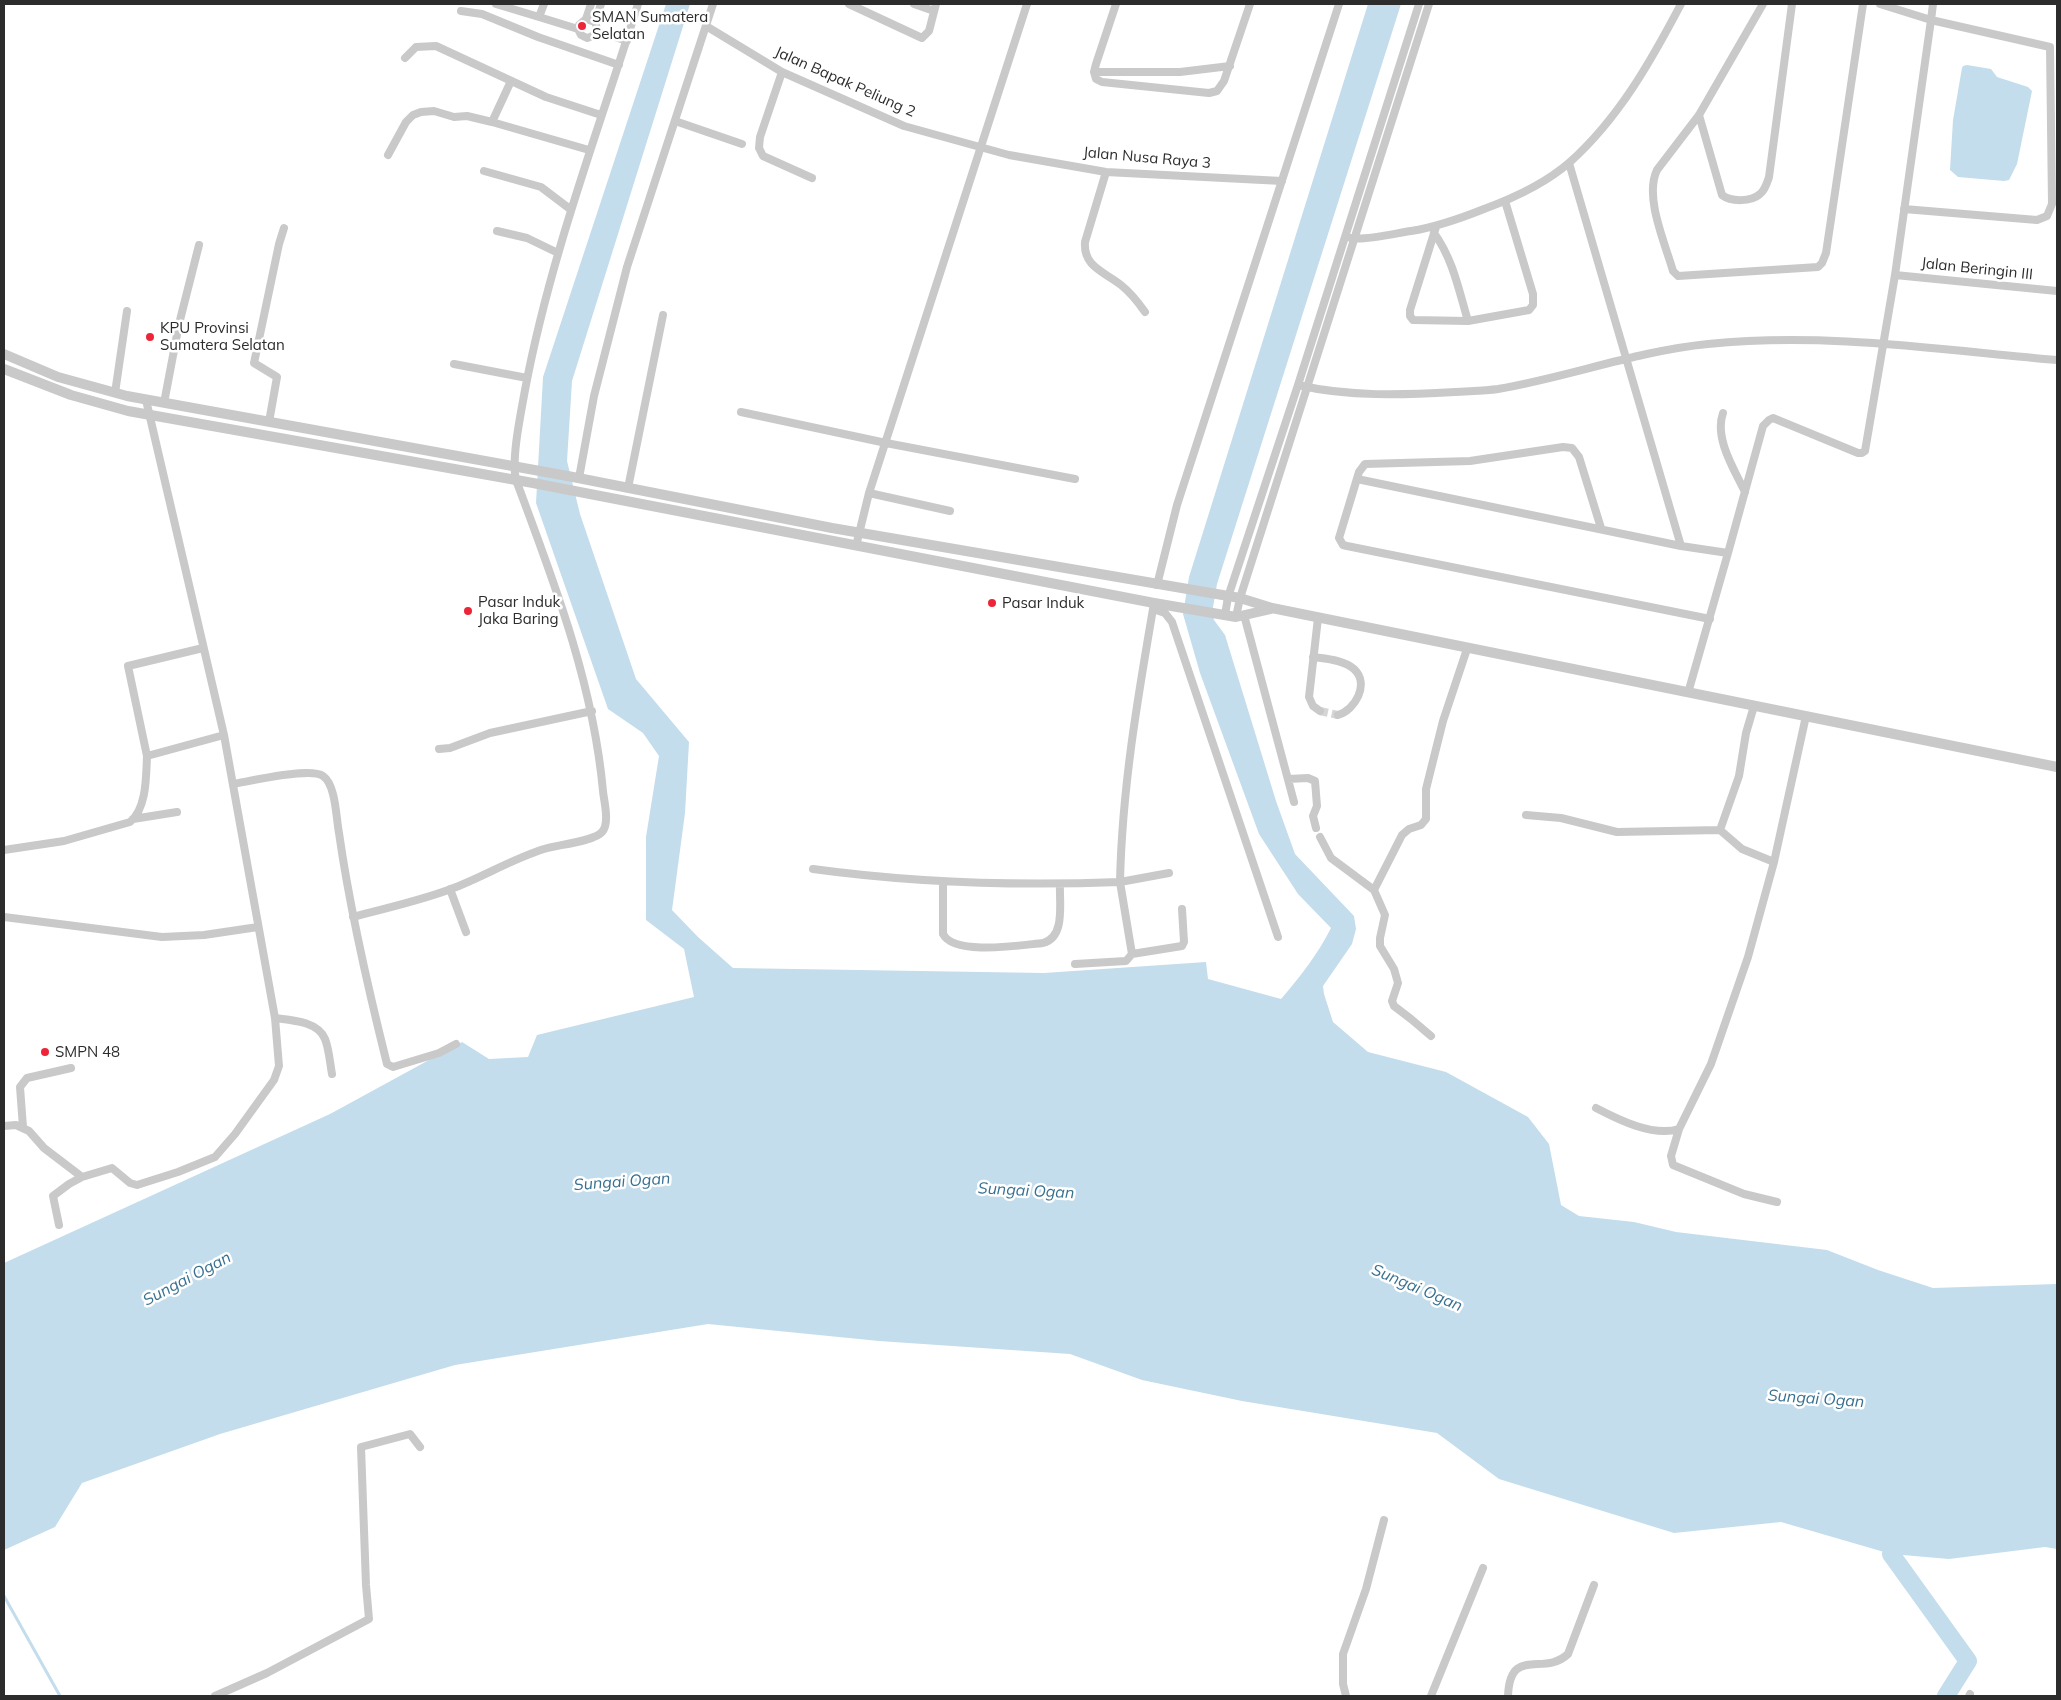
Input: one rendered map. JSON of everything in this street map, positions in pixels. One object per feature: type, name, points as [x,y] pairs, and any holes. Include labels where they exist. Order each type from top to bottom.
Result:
[{"type":"street","points":[[496,4],[578,29],[581,35],[586,38],[593,36],[597,31]]},
{"type":"street","points":[[539,17],[544,4]]},
{"type":"street","points":[[578,29],[582,21],[586,19],[591,4]]},
{"type":"street","points":[[597,31],[595,22],[601,4]]},
{"type":"street","points":[[353,917],[450,889],[518,858],[544,849],[597,836],[602,832],[606,822],[602,775],[592,711],[559,595],[516,480],[514,468],[521,411],[538,326],[570,209],[638,4]]},
{"type":"street","points":[[576,478],[594,396],[625,276],[713,4]]},
{"type":"street","points":[[849,4],[920,38],[925,37],[935,7],[914,4]]},
{"type":"street","points":[[856,546],[869,493],[1027,4]]},
{"type":"street","points":[[1116,4],[1094,72],[1096,79],[1102,82],[1209,93],[1220,87],[1230,66],[1250,4]]},
{"type":"street","points":[[1157,586],[1177,505],[1339,4]]},
{"type":"street","points":[[1220,614],[1223,596],[1298,385],[1419,4]]},
{"type":"street","points":[[1294,802],[1240,616],[1240,598],[1429,4]]},
{"type":"street","points":[[1344,236],[1354,239],[1435,230],[1505,201],[1525,191],[1569,163],[1599,132],[1632,90],[1656,53],[1681,4]]},
{"type":"street","points":[[1762,4],[1699,114],[1652,179],[1655,208],[1673,271],[1678,276],[1818,267],[1822,263],[1826,252],[1863,4]]},
{"type":"street","points":[[1699,114],[1722,196],[1733,200],[1759,195],[1769,177],[1792,4]]},
{"type":"street","points":[[1880,4],[1931,20],[2054,48],[2052,204],[2047,216],[2037,220],[1904,209]]},
{"type":"street","points":[[1688,693],[1764,426],[1768,420],[1773,418],[1862,453],[1865,451],[1895,274],[1933,4]]},
{"type":"street","points":[[462,10],[482,14],[538,37],[619,65]]},
{"type":"street","points":[[586,19],[595,22]]},
{"type":"street","name":"Jalan Bapak Peliung 2","points":[[706,26],[782,72],[904,126],[981,146]]},
{"type":"street","points":[[597,31],[626,41]]},
{"type":"street","points":[[405,58],[416,47],[436,46],[546,96],[601,115]]},
{"type":"street","points":[[1094,72],[1180,72],[1230,66]]},
{"type":"street","points":[[782,72],[760,137],[759,148],[763,156],[812,178]]},
{"type":"street","points":[[492,122],[511,81]]},
{"type":"street","points":[[388,155],[406,122],[413,115],[434,111],[454,117],[467,116],[492,122],[589,150]]},
{"type":"street","points":[[675,120],[742,144]]},
{"type":"street","name":"Jalan Nusa Raya 3","points":[[981,146],[1009,155],[1106,172],[1282,181]]},
{"type":"street","points":[[1569,163],[1625,360],[1681,546]]},
{"type":"street","points":[[484,171],[541,187],[570,209]]},
{"type":"street","points":[[1106,172],[1084,242],[1084,250],[1090,263],[1128,291],[1145,312]]},
{"type":"street","points":[[1435,230],[1410,316],[1416,321],[1468,320],[1526,311],[1533,305],[1533,294],[1505,201]]},
{"type":"street","points":[[269,422],[277,377],[254,363],[284,228]]},
{"type":"street","points":[[1435,230],[1450,261],[1468,320]]},
{"type":"street","points":[[497,231],[528,238],[558,254]]},
{"type":"street","points":[[164,403],[179,324],[198,245]]},
{"type":"street","name":"Jalan Beringin III","points":[[1895,274],[2057,291]]},
{"type":"street","points":[[115,392],[127,311]]},
{"type":"street","points":[[628,488],[663,315]]},
{"type":"street","points":[[1298,385],[1308,388],[1387,394],[1497,389],[1665,350],[1743,341],[1802,340],[2057,360]]},
{"type":"street","points":[[4,354],[58,377],[146,400],[576,478],[858,533],[1157,586],[1184,588],[1240,598],[1272,608],[1467,649],[2057,767]]},
{"type":"street","points":[[454,364],[527,378]]},
{"type":"street","points":[[4,369],[71,395],[128,411],[533,483],[1153,606],[1181,607],[1240,616],[1272,608]]},
{"type":"street","points":[[59,1225],[53,1196],[82,1177],[112,1168],[130,1183],[137,1184],[178,1172],[215,1156],[236,1134],[274,1080],[279,1066],[275,1018],[224,735],[146,400]]},
{"type":"street","points":[[742,412],[886,443],[1075,479]]},
{"type":"street","points":[[1723,413],[1720,426],[1723,440],[1745,492]]},
{"type":"street","points":[[1601,528],[1579,456],[1572,448],[1567,447],[1470,461],[1369,463],[1362,466],[1339,535],[1340,542],[1347,546],[1710,619]]},
{"type":"street","points":[[1357,479],[1681,546],[1728,553]]},
{"type":"street","points":[[869,493],[950,512]]},
{"type":"street","points":[[1132,954],[1120,882],[1121,835],[1126,778],[1153,606]]},
{"type":"street","points":[[1153,606],[1165,613],[1172,622],[1278,937]]},
{"type":"street","points":[[1318,618],[1309,697],[1313,706],[1320,711]]},
{"type":"street","points":[[133,820],[139,810],[143,793],[147,756],[128,666],[203,648]]},
{"type":"street","points":[[1374,890],[1402,835],[1409,829],[1421,825],[1426,819],[1426,789],[1443,721],[1467,649]]},
{"type":"street","points":[[1314,657],[1344,664],[1356,670],[1360,694],[1349,710],[1338,715]]},
{"type":"street","points":[[1720,830],[1739,776],[1746,733],[1754,706]]},
{"type":"street","points":[[439,749],[450,748],[490,733],[592,711]]},
{"type":"street","points":[[1777,1202],[1744,1194],[1673,1165],[1671,1161],[1672,1149],[1679,1129],[1711,1064],[1748,957],[1774,862],[1806,716]]},
{"type":"street","points":[[147,756],[224,735]]},
{"type":"street","points":[[233,784],[307,772],[320,774],[328,781],[333,798],[348,897],[387,1064],[393,1068],[456,1044]]},
{"type":"street","points":[[1288,779],[1308,778],[1315,781],[1318,806],[1313,816],[1316,828]]},
{"type":"street","points":[[4,850],[64,841],[126,824],[133,820],[177,812]]},
{"type":"street","points":[[1526,815],[1561,818],[1617,832],[1720,830],[1742,849],[1774,862]]},
{"type":"street","points":[[1320,837],[1331,858],[1374,890],[1385,915],[1380,946],[1394,969],[1398,984],[1392,1001],[1394,1006],[1431,1036]]},
{"type":"street","points":[[813,869],[891,879],[1060,884],[1120,882],[1169,873]]},
{"type":"street","points":[[943,882],[943,934],[950,943],[965,947],[1043,943],[1051,940],[1056,933],[1059,923],[1060,884]]},
{"type":"street","points":[[450,889],[466,932]]},
{"type":"street","points":[[1075,964],[1126,961],[1132,954],[1182,946],[1184,942],[1182,909]]},
{"type":"street","points":[[4,917],[162,937],[258,927]]},
{"type":"street","points":[[275,1018],[305,1023],[320,1032],[325,1039],[332,1074]]},
{"type":"street","points":[[23,1127],[20,1087],[23,1081],[27,1078],[71,1068]]},
{"type":"street","points":[[1596,1108],[1630,1123],[1648,1128],[1666,1132],[1679,1129]]},
{"type":"street","points":[[4,1126],[16,1125],[23,1127],[59,1161],[82,1177]]},
{"type":"street","points":[[215,1696],[266,1673],[369,1619],[361,1447],[410,1434],[420,1446]]},
{"type":"street","points":[[1346,1696],[1343,1654],[1366,1590],[1384,1520]]},
{"type":"street","points":[[1432,1696],[1483,1568]]},
{"type":"street","points":[[1508,1696],[1509,1680],[1518,1668],[1532,1663],[1547,1664],[1562,1659],[1568,1654],[1594,1585]]},
{"type":"water","name":"Sungai Ogan","points":[[666,4],[690,4],[572,381],[567,461],[580,514],[636,679],[689,742],[685,813],[672,910],[698,937],[733,968],[1044,973],[1206,962],[1208,979],[1281,999],[1295,982],[1331,928],[1298,894],[1259,834],[1200,673],[1183,614],[1189,577],[1368,4],[1401,4],[1217,584],[1212,613],[1214,620],[1225,635],[1276,801],[1295,854],[1354,916],[1356,929],[1352,944],[1323,986],[1333,1022],[1368,1052],[1446,1072],[1528,1117],[1549,1144],[1561,1205],[1579,1216],[1634,1222],[1676,1232],[1827,1250],[1878,1270],[1933,1288],[2057,1284],[2057,1549],[2045,1547],[1949,1559],[1891,1554],[1781,1522],[1674,1533],[1499,1479],[1437,1433],[1242,1401],[1142,1380],[1070,1354],[879,1341],[708,1324],[455,1365],[220,1434],[82,1483],[55,1527],[4,1550],[4,1263],[330,1114],[462,1042],[489,1059],[528,1057],[537,1035],[694,997],[684,949],[646,920],[646,837],[659,756],[643,733],[608,709],[536,503],[543,377]]},
{"type":"water","points":[[1967,65],[1991,69],[1997,77],[2028,87],[2032,91],[2017,164],[2009,180],[1958,177],[1950,170],[1953,120],[1962,68]]},
{"type":"waterway","points":[[1891,1554],[1968,1661],[1946,1696]]},
{"type":"waterway","points":[[4,1596],[60,1696]]},
{"type":"tunnel","points":[[1320,711],[1338,715]]},
{"type":"place","name":"SMAN Sumatera Selatan","points":[[582,26]]},
{"type":"place","name":"KPU Provinsi Sumatera Selatan","points":[[150,337]]},
{"type":"place","name":"Pasar Induk","points":[[992,603]]},
{"type":"place","name":"Pasar Induk Jaka Baring","points":[[468,611]]},
{"type":"place","name":"SMPN 48","points":[[45,1052]]}]
